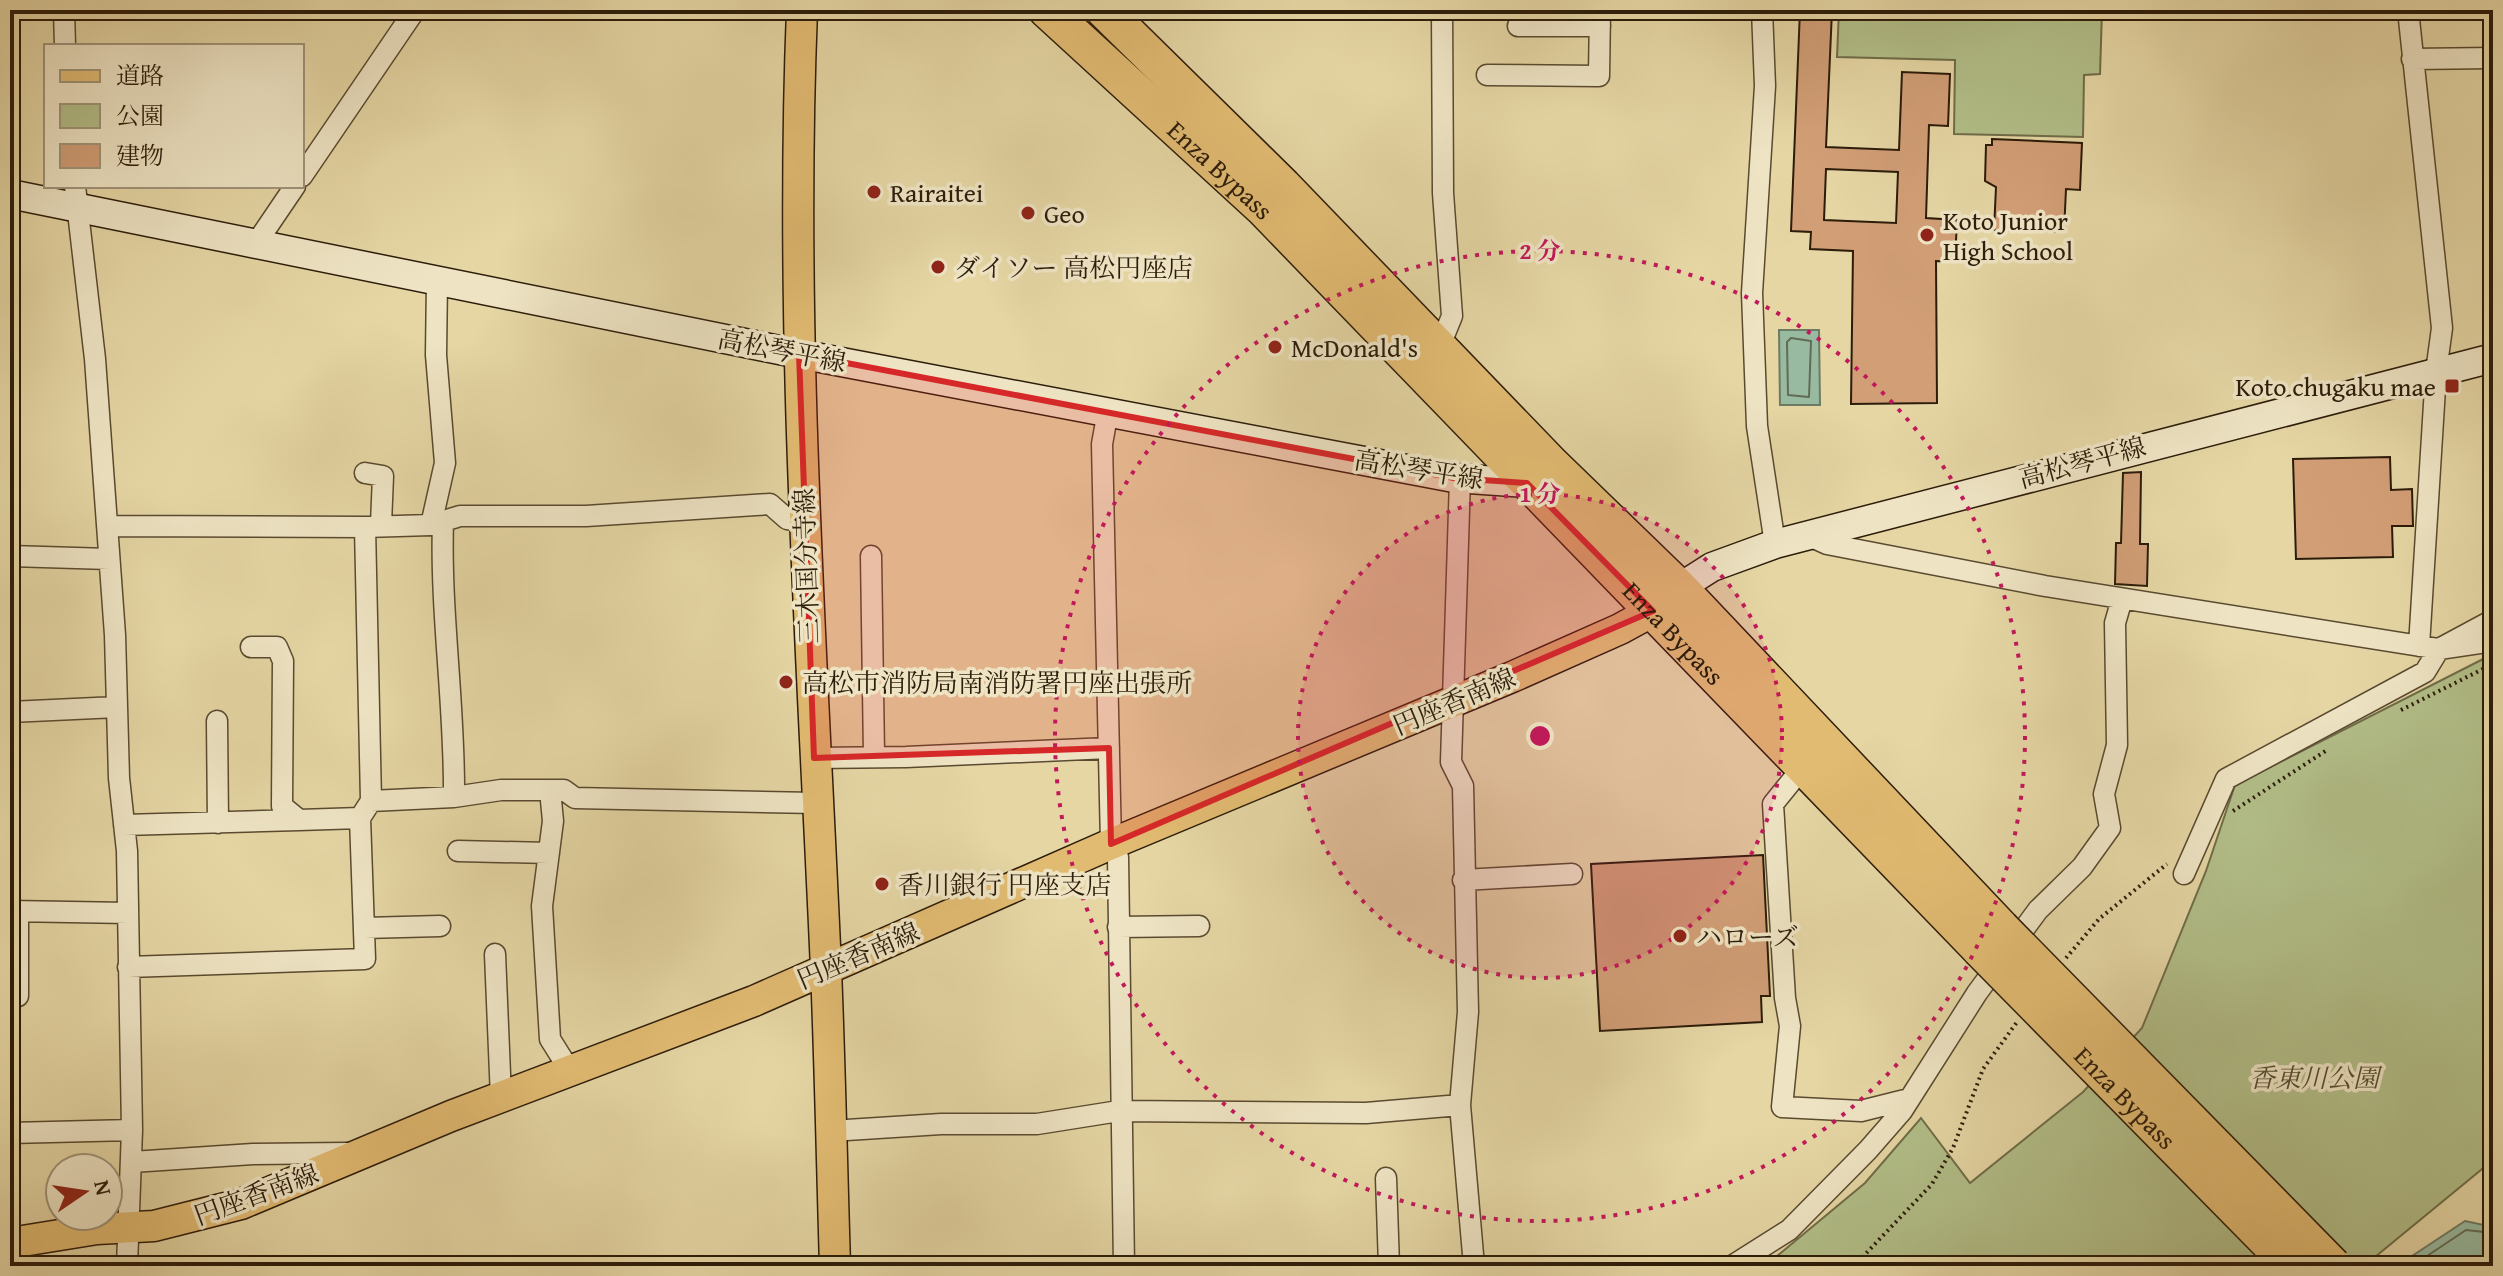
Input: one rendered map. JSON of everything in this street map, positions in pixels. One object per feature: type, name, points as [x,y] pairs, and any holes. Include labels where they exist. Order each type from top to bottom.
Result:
[{"type":"highway","name":"Enza Bypass","points":[[1047,10],[1264,209],[1539,473],[1666,600],[1991,938],[2292,1266]]},
{"type":"highway","name":"Enza Bypass","points":[[1104,10],[1283,186],[1439,348],[1539,473]]},
{"type":"highway","name":"Enza Bypass","points":[[1666,600],[1803,767],[1991,938],[2333,1266]]},
{"type":"main road","name":"三木国分寺線","points":[[802,10],[799,354],[803,521],[815,803],[826,968],[835,1266]]},
{"type":"main road","name":"高松琴平線","points":[[10,194],[77,198],[255,245],[799,354],[1460,479],[1539,473]]},
{"type":"main road","name":"高松琴平線","points":[[1666,600],[1712,567],[1775,544],[2493,358]]},
{"type":"main road","name":"円座香南線","points":[[10,1243],[201,1216],[241,1204],[501,1098],[754,1001],[1111,844],[1454,702],[1666,600]]},
{"type":"street","points":[[64,10],[65,44]]},
{"type":"street","points":[[304,173],[415,10]]},
{"type":"street","points":[[1439,348],[1452,316],[1443,193],[1442,10]]},
{"type":"street","points":[[1762,10],[1765,86],[1752,293],[1757,426],[1775,544]]},
{"type":"street","points":[[2184,874],[2197,838],[2226,779],[2425,672],[2429,648],[2436,372],[2442,328],[2408,10]]},
{"type":"street","points":[[1487,75],[1599,76],[1600,18],[1518,26]]},
{"type":"street","points":[[2412,59],[2493,58]]},
{"type":"street","points":[[255,245],[294,188]]},
{"type":"street","points":[[77,198],[107,526],[124,825],[132,1130],[127,1266]]},
{"type":"street","points":[[437,281],[436,355],[445,463],[437,523],[455,724],[454,797]]},
{"type":"street","points":[[1108,411],[1102,444],[1111,844],[1118,857],[1119,1111],[1124,1266]]},
{"type":"street","points":[[128,967],[365,959],[360,818],[371,801],[373,526],[383,476],[365,473]]},
{"type":"street","points":[[1460,479],[1451,762],[1463,786],[1468,1012],[1460,1105],[1474,1266]]},
{"type":"street","points":[[107,526],[373,526],[437,523],[460,516],[586,516],[770,504],[787,519],[803,521]]},
{"type":"street","points":[[1807,535],[1827,544],[2122,599],[2429,648],[2493,641]]},
{"type":"street","points":[[10,556],[109,559]]},
{"type":"street","points":[[871,556],[874,755]]},
{"type":"street","points":[[1732,1266],[1789,1230],[1868,1150],[1909,1099],[1977,993],[2038,910],[2082,867],[2110,828],[2104,794],[2117,745],[2115,623],[2122,599]]},
{"type":"street","points":[[2429,648],[2493,620]]},
{"type":"street","points":[[251,647],[277,647],[283,661],[282,806],[299,820]]},
{"type":"street","points":[[10,712],[117,707]]},
{"type":"street","points":[[217,721],[218,823]]},
{"type":"street","points":[[814,758],[1109,748]]},
{"type":"street","points":[[1803,767],[1773,804],[1785,998],[1790,1026],[1782,1107],[1861,1111],[1909,1099]]},
{"type":"street","points":[[371,801],[454,797],[501,790],[564,790],[575,798],[815,803]]},
{"type":"street","points":[[550,790],[553,821],[542,906],[550,1039],[570,1071]]},
{"type":"street","points":[[124,825],[360,818]]},
{"type":"street","points":[[458,851],[549,853]]},
{"type":"street","points":[[1463,880],[1572,874]]},
{"type":"street","points":[[18,996],[14,911],[128,913]]},
{"type":"street","points":[[364,928],[440,926]]},
{"type":"street","points":[[1118,927],[1199,926]]},
{"type":"street","points":[[495,954],[501,1098]]},
{"type":"street","points":[[831,1131],[941,1124],[1037,1124],[1119,1111],[1366,1113],[1460,1105]]},
{"type":"street","points":[[10,1133],[132,1130]]},
{"type":"street","points":[[132,1162],[253,1154],[364,1153]]},
{"type":"street","points":[[1386,1178],[1389,1266]]},
{"type":"path","points":[[2397,712],[2493,664]]},
{"type":"path","points":[[2064,961],[2099,919],[2223,817],[2330,748]]},
{"type":"path","points":[[1854,1266],[1932,1184],[1953,1148],[1983,1069],[2020,1018]]},
{"type":"highlighted area","points":[[799,354],[1454,478],[1527,483],[1653,611],[1111,844],[1109,748],[814,758]]},
{"type":"green space","points":[[1839,10],[2102,10],[2100,74],[2084,75],[2083,137],[1954,134],[1955,60],[1837,57]]},
{"type":"green space","name":"香東川公園","points":[[2493,654],[2493,1160],[2364,1266],[1765,1266],[1865,1183],[1921,1118],[1970,1183],[2083,1092],[2142,1028],[2206,871],[2235,785]]},
{"type":"water","points":[[1779,330],[1819,330],[1820,405],[1780,405]]},
{"type":"water","points":[[2465,1221],[2488,1226],[2493,1223],[2493,1266],[2397,1266]]},
{"type":"building","points":[[1800,10],[1832,10],[1826,147],[1899,150],[1902,72],[1950,74],[1948,126],[1929,125],[1926,218],[1957,220],[1955,262],[1936,261],[1937,403],[1851,404],[1853,251],[1810,249],[1811,232],[1791,231]],"holes":[[[1826,169],[1898,172],[1896,223],[1824,220]]]},
{"type":"building","points":[[1992,139],[2082,143],[2080,190],[2066,189],[2064,232],[1994,230],[1996,187],[1985,181],[1986,145],[1992,145]]},
{"type":"building","points":[[2390,457],[2391,490],[2412,489],[2413,526],[2392,526],[2393,557],[2296,559],[2293,459]]},
{"type":"building","points":[[2141,472],[2140,544],[2148,544],[2147,586],[2115,584],[2116,543],[2121,543],[2123,473]]},
{"type":"building","points":[[1763,855],[1770,996],[1761,996],[1762,1022],[1600,1031],[1591,864]]},
{"type":"place","name":"Rairaitei","points":[[874,192]]},
{"type":"place","name":"Geo","points":[[1028,213]]},
{"type":"place","name":"Koto Junior High School","points":[[1927,235]]},
{"type":"place","name":"ダイソー 高松円座店","points":[[938,267]]},
{"type":"place","name":"McDonald's","points":[[1275,347]]},
{"type":"place","name":"Koto chugaku mae","points":[[2452,386]]},
{"type":"place","name":"高松市消防局南消防署円座出張所","points":[[786,682]]},
{"type":"place","name":"香川銀行 円座支店","points":[[882,884]]},
{"type":"place","name":"ハローズ","points":[[1680,936]]}]
